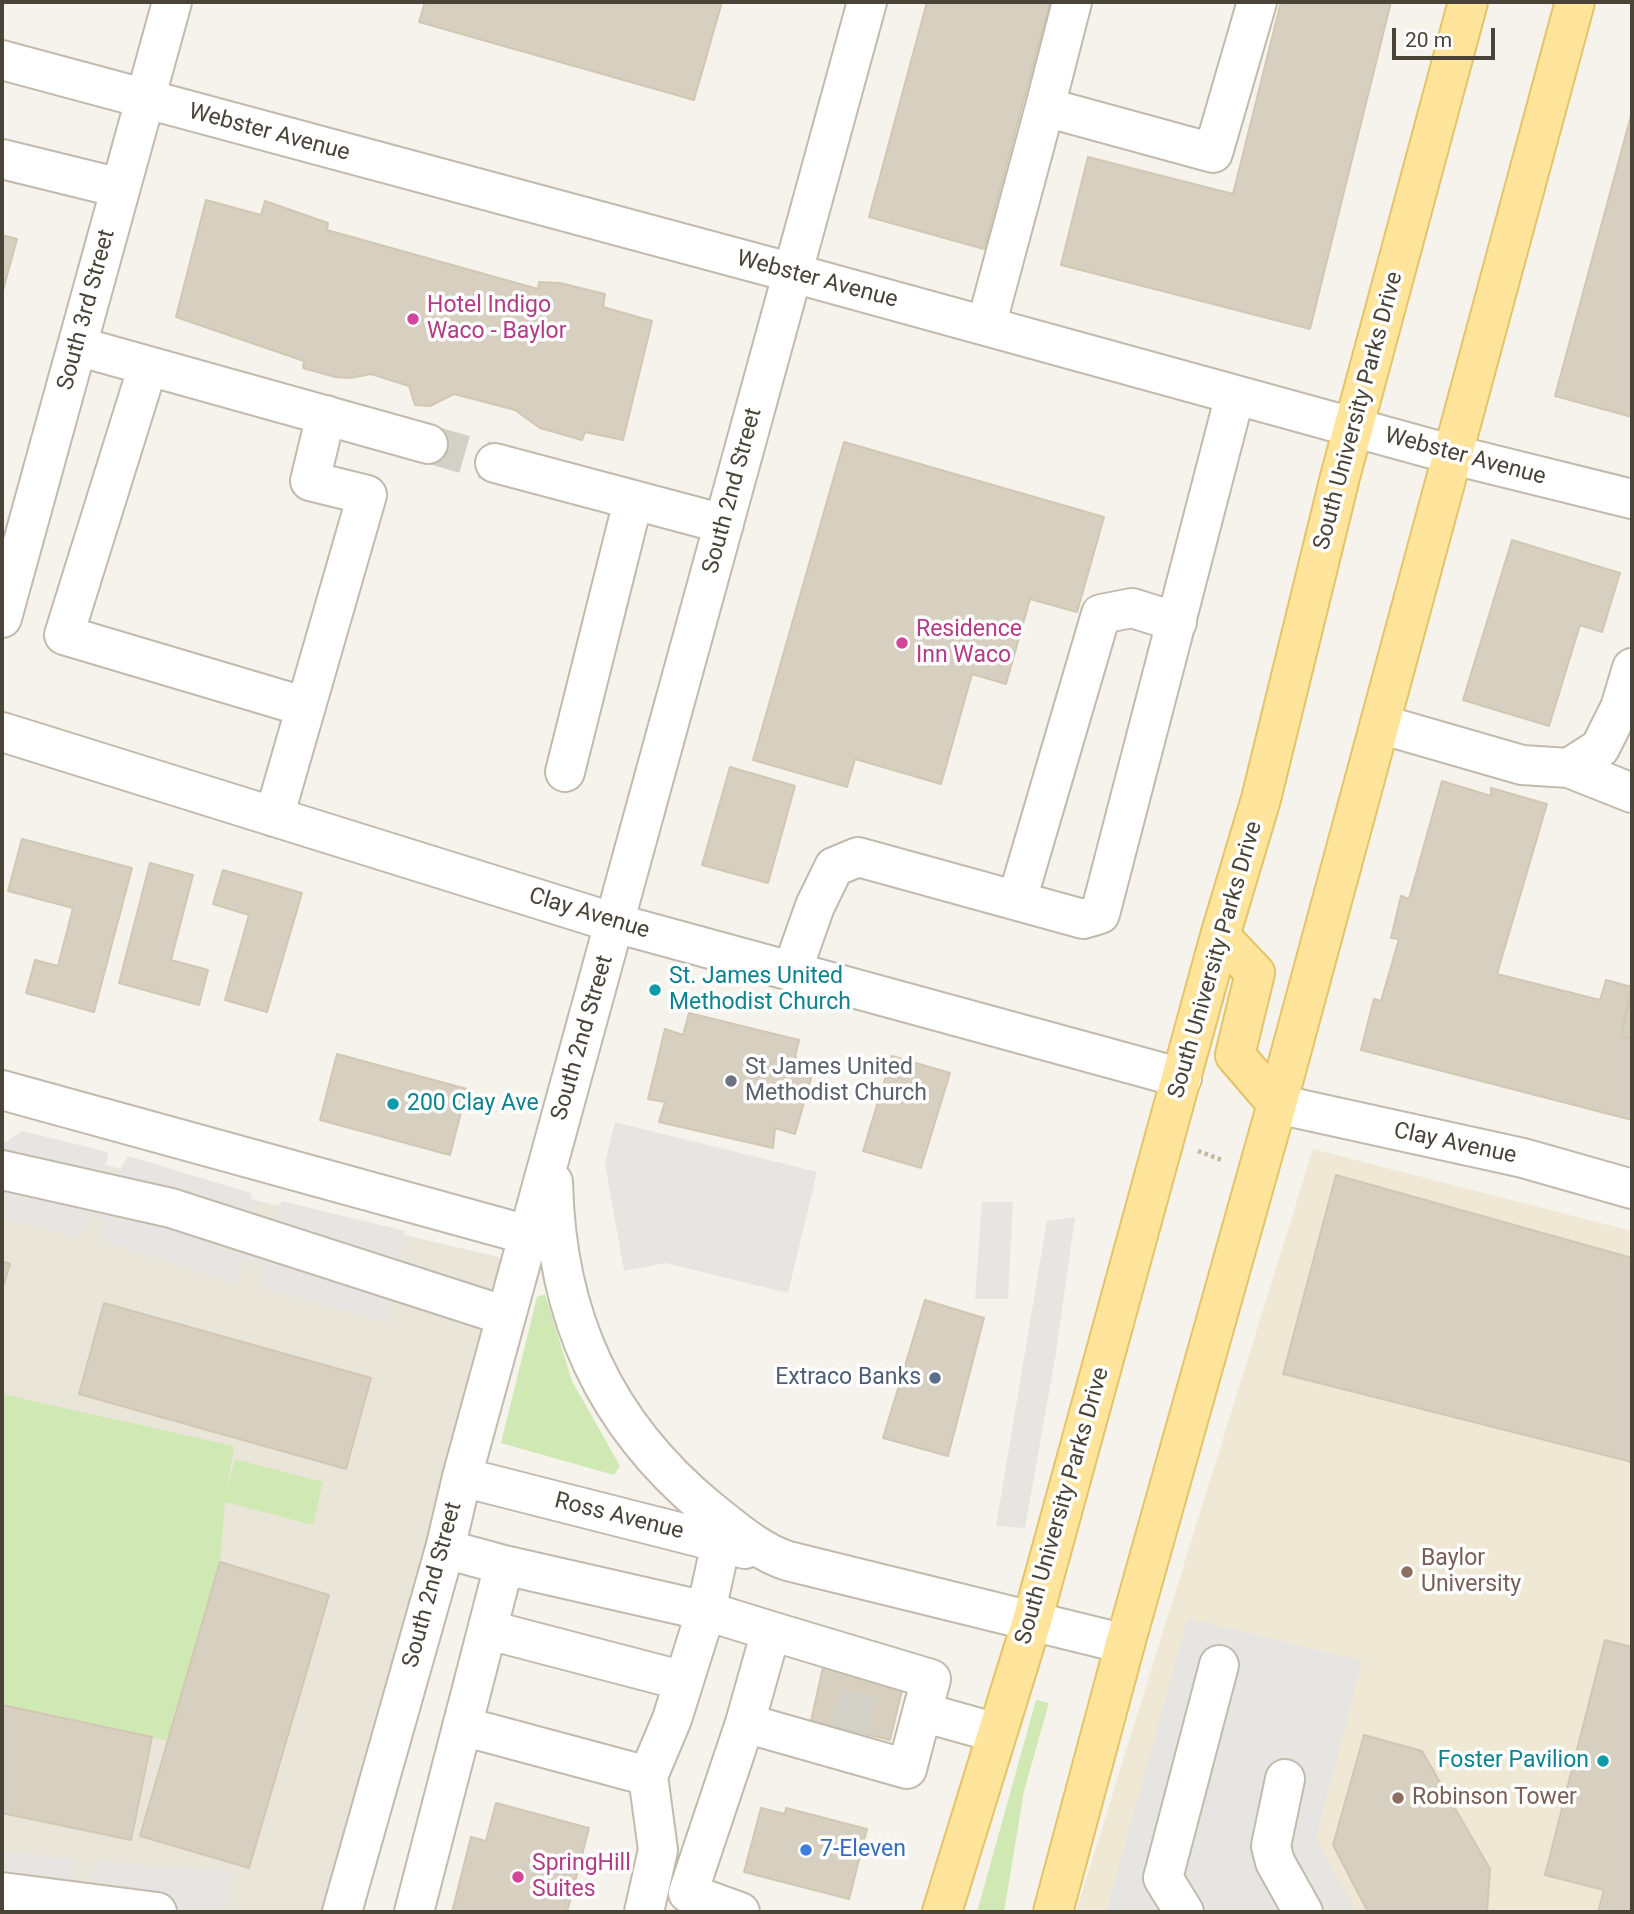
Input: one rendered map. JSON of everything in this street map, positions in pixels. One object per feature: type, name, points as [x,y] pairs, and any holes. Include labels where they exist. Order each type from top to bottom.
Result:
[{"type":"main road","name":"South University Parks Drive","points":[[942,1912],[1032,1621],[1220,936],[1261,799],[1354,428],[1468,2]]},
{"type":"main road","points":[[1053,1912],[1125,1644],[1277,1104],[1575,2]]},
{"type":"main road","points":[[1220,936],[1255,972],[1235,1055],[1277,1104]]},
{"type":"street","name":"South 3rd Street","points":[[2,618],[172,2]]},
{"type":"street","name":"South 2nd Street","points":[[342,1912],[444,1549],[867,2]]},
{"type":"street","points":[[986,326],[1072,2]]},
{"type":"street","points":[[1045,107],[1213,153],[1257,2]]},
{"type":"street","name":"Webster Avenue","points":[[2,60],[793,273],[1454,455],[1632,499]]},
{"type":"street","points":[[2,159],[120,188]]},
{"type":"street","points":[[77,346],[428,444]]},
{"type":"street","points":[[148,366],[64,635],[306,707]]},
{"type":"street","points":[[792,971],[815,906],[834,867],[858,857],[1083,919],[1100,914],[1235,395]]},
{"type":"street","points":[[274,817],[367,495],[310,481],[326,415]]},
{"type":"street","points":[[495,463],[724,524]]},
{"type":"street","points":[[565,772],[633,501]]},
{"type":"street","points":[[1017,900],[1101,614],[1132,608],[1177,622]]},
{"type":"street","points":[[1569,768],[1600,748],[1626,709],[1632,668]]},
{"type":"street","points":[[1380,724],[1522,765],[1569,768],[1632,793]]},
{"type":"street","name":"Clay Avenue","points":[[2,732],[615,923],[1182,1078]]},
{"type":"street","points":[[2,1090],[528,1235]]},
{"type":"street","name":"Clay Avenue","points":[[1277,1104],[1523,1158],[1632,1189]]},
{"type":"street","points":[[552,1149],[554,1221],[568,1299],[585,1346],[610,1398],[638,1440],[677,1483],[732,1529],[776,1557]]},
{"type":"street","points":[[2,1170],[171,1208],[506,1316]]},
{"type":"street","name":"Ross Avenue","points":[[462,1477],[1125,1644]]},
{"type":"street","points":[[644,1912],[658,1850],[648,1776],[672,1719],[706,1611],[721,1543]]},
{"type":"street","points":[[444,1549],[706,1611],[771,1631],[864,1668],[931,1679],[907,1769],[846,1741],[745,1723]]},
{"type":"street","points":[[414,1912],[504,1565]]},
{"type":"street","points":[[489,1630],[684,1681]]},
{"type":"street","points":[[740,1912],[688,1893],[745,1723],[771,1631]]},
{"type":"street","points":[[1184,1912],[1158,1895],[1219,1665]]},
{"type":"street","points":[[922,1712],[997,1732]]},
{"type":"street","points":[[462,1726],[648,1776]]},
{"type":"street","points":[[1285,1779],[1271,1846],[1275,1862],[1303,1912]]},
{"type":"street","points":[[2,1892],[158,1912]]},
{"type":"path","points":[[1194,1149],[1224,1161]]},
{"type":"shaded area","points":[[615,1122],[817,1172],[788,1293],[666,1263],[624,1271],[605,1163]]},
{"type":"shaded area","points":[[22,1131],[108,1152],[104,1180],[117,1174],[128,1156],[251,1193],[255,1221],[269,1220],[282,1201],[405,1231],[387,1322],[259,1287],[260,1264],[245,1257],[237,1284],[100,1240],[106,1221],[90,1213],[78,1237],[2,1217],[2,1145]]},
{"type":"shaded area","points":[[2,1141],[507,1259],[358,1912],[2,1912]]},
{"type":"shaded area","name":"Baylor University","points":[[1313,1149],[1632,1231],[1632,1912],[1076,1912]]},
{"type":"shaded area","points":[[982,1202],[1013,1202],[1008,1299],[975,1299]]},
{"type":"shaded area","points":[[1075,1217],[1056,1353],[1025,1528],[996,1526],[1047,1221]]},
{"type":"shaded area","points":[[1188,1618],[1362,1661],[1316,1840],[1357,1912],[1106,1912]]},
{"type":"shaded area","points":[[2,1852],[74,1859],[73,1884],[89,1889],[95,1862],[231,1871],[226,1912],[2,1912]]},
{"type":"green space","points":[[545,1294],[572,1381],[620,1466],[614,1475],[501,1443],[537,1297]]},
{"type":"green space","points":[[2,1394],[234,1446],[227,1489],[235,1459],[323,1482],[313,1525],[225,1502],[220,1562],[168,1741],[2,1705]]},
{"type":"green space","points":[[1036,1700],[1049,1703],[1024,1791],[1004,1912],[977,1912]]},
{"type":"building","points":[[425,2],[722,2],[694,100],[419,22]]},
{"type":"building","points":[[927,2],[1050,2],[984,249],[869,217]]},
{"type":"building","points":[[1281,2],[1391,2],[1310,329],[1061,265],[1088,157],[1233,194]]},
{"type":"building","points":[[1632,112],[1632,417],[1555,396]]},
{"type":"building","name":"Hotel Indigo Waco - Baylor","points":[[206,200],[261,215],[265,201],[328,223],[327,230],[538,289],[539,282],[560,283],[605,294],[603,307],[652,321],[623,440],[585,432],[582,440],[540,428],[515,410],[454,394],[430,406],[415,405],[409,386],[371,374],[350,378],[335,377],[303,368],[304,361],[176,317]]},
{"type":"building","points":[[2,235],[17,239],[2,294]]},
{"type":"building","name":"Residence Inn Waco","points":[[844,442],[1104,517],[1077,612],[1030,599],[1006,684],[972,674],[941,784],[855,759],[847,787],[753,760]]},
{"type":"building","points":[[1512,540],[1620,573],[1602,632],[1580,625],[1549,726],[1463,700]]},
{"type":"building","points":[[730,767],[795,786],[768,883],[702,865]]},
{"type":"building","points":[[1442,781],[1491,796],[1491,788],[1547,804],[1497,974],[1600,1000],[1606,980],[1632,987],[1621,1036],[1632,1039],[1632,1120],[1361,1050],[1374,999],[1381,1001],[1399,939],[1391,938],[1401,896],[1409,899]]},
{"type":"building","points":[[22,839],[132,868],[94,1012],[26,993],[35,960],[58,966],[73,908],[8,891]]},
{"type":"building","points":[[150,863],[193,875],[171,960],[208,970],[199,1005],[119,983]]},
{"type":"building","points":[[223,870],[302,893],[267,1012],[225,1000],[249,915],[213,904]]},
{"type":"building","points":[[1632,985],[1632,1039],[1621,1036]]},
{"type":"building","name":"St James United Methodist Church","points":[[689,1013],[799,1040],[795,1057],[815,1064],[795,1134],[775,1128],[773,1148],[659,1122],[665,1102],[648,1099],[665,1029],[683,1035]]},
{"type":"building","name":"200 Clay Ave","points":[[337,1054],[467,1089],[450,1155],[320,1120]]},
{"type":"building","points":[[892,1056],[950,1073],[921,1168],[863,1151]]},
{"type":"building","points":[[1336,1175],[1632,1258],[1632,1462],[1283,1374]]},
{"type":"building","points":[[2,1261],[10,1264],[2,1290]]},
{"type":"building","name":"Extraco Banks","points":[[925,1300],[984,1318],[948,1456],[883,1438]]},
{"type":"building","points":[[104,1303],[371,1378],[346,1469],[79,1394]]},
{"type":"building","points":[[220,1562],[329,1595],[249,1868],[140,1836]]},
{"type":"building","name":"Foster Pavilion","points":[[1605,1640],[1632,1647],[1632,1912],[1598,1912],[1604,1890],[1545,1875]]},
{"type":"building","points":[[823,1667],[903,1686],[890,1740],[811,1721]]},
{"type":"building","points":[[2,1705],[152,1737],[131,1840],[2,1813]]},
{"type":"building","name":"Robinson Tower","points":[[1364,1735],[1422,1751],[1490,1869],[1487,1912],[1368,1912],[1333,1845]]},
{"type":"building","name":"SpringHill Suites","points":[[496,1803],[589,1828],[567,1912],[452,1912],[471,1837],[486,1841]]},
{"type":"building","name":"7-Eleven","points":[[761,1808],[785,1814],[786,1808],[867,1829],[849,1899],[744,1872]]},
{"type":"tunnel","points":[[428,444],[495,463]]},
{"type":"tunnel","points":[[848,1730],[862,1676]]},
{"type":"place","name":"Hotel Indigo Waco - Baylor","points":[[413,319]]},
{"type":"place","name":"Residence Inn Waco","points":[[902,643]]},
{"type":"place","name":"St. James United Methodist Church","points":[[655,990]]},
{"type":"place","name":"St James United Methodist Church","points":[[731,1081]]},
{"type":"place","name":"200 Clay Ave","points":[[393,1104]]},
{"type":"place","name":"Extraco Banks","points":[[935,1378]]},
{"type":"place","name":"Baylor University","points":[[1407,1572]]},
{"type":"place","name":"Foster Pavilion","points":[[1603,1761]]},
{"type":"place","name":"Robinson Tower","points":[[1398,1798]]},
{"type":"place","name":"7-Eleven","points":[[806,1850]]},
{"type":"place","name":"SpringHill Suites","points":[[518,1877]]}]
